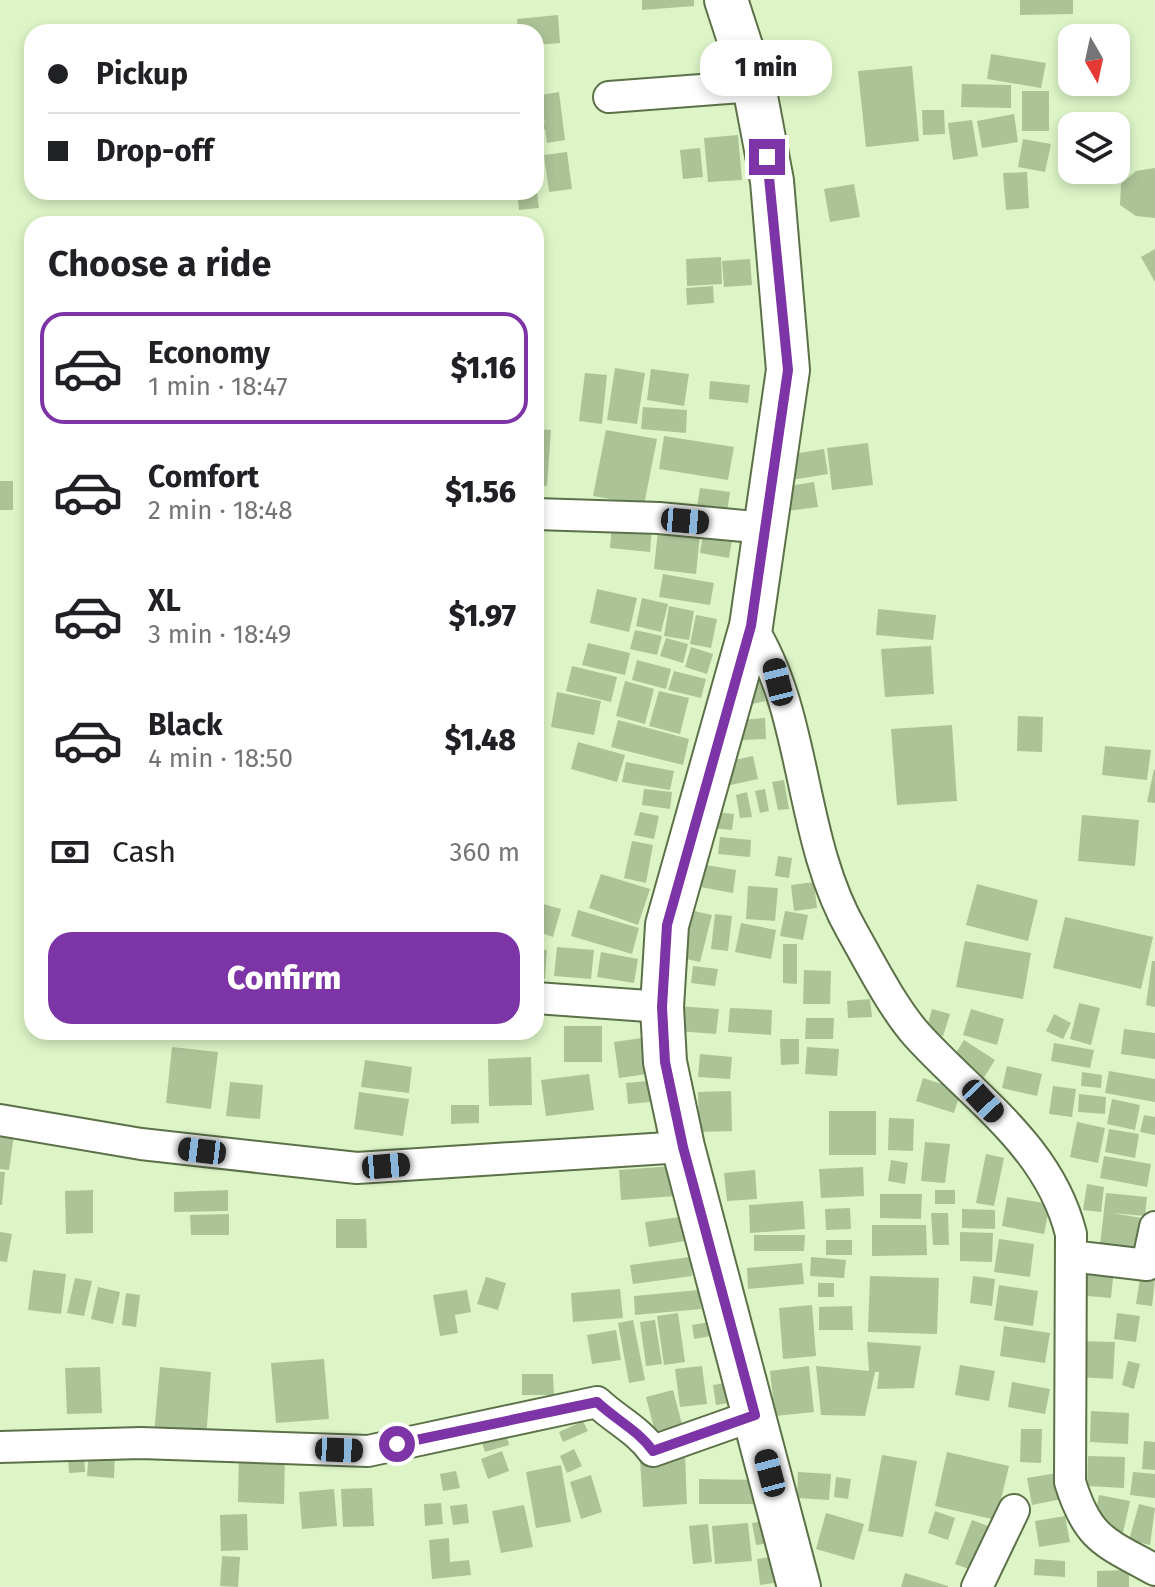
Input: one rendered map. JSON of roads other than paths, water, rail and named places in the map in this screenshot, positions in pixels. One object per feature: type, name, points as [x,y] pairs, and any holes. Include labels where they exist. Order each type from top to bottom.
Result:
[{"type":"street","points":[[726,0],[754,86],[772,181],[788,370],[751,626],[667,925],[662,1007],[665,1062],[683,1147],[799,1587]]},
{"type":"street","points":[[609,97],[754,86]]},
{"type":"street","points":[[544,514],[659,518],[765,528]]},
{"type":"street","points":[[751,626],[772,660],[812,829],[850,928],[915,1032],[1044,1166],[1063,1202],[1071,1234],[1070,1482],[1080,1516],[1097,1537],[1155,1570]]},
{"type":"street","points":[[544,999],[662,1007]]},
{"type":"street","points":[[0,1120],[141,1144],[357,1168],[683,1147]]},
{"type":"street","points":[[1071,1256],[1147,1265],[1155,1227]]},
{"type":"street","points":[[0,1447],[141,1443],[368,1451],[597,1402],[621,1425],[641,1433],[653,1451],[755,1415]]},
{"type":"street","points":[[977,1587],[1014,1510]]}]
